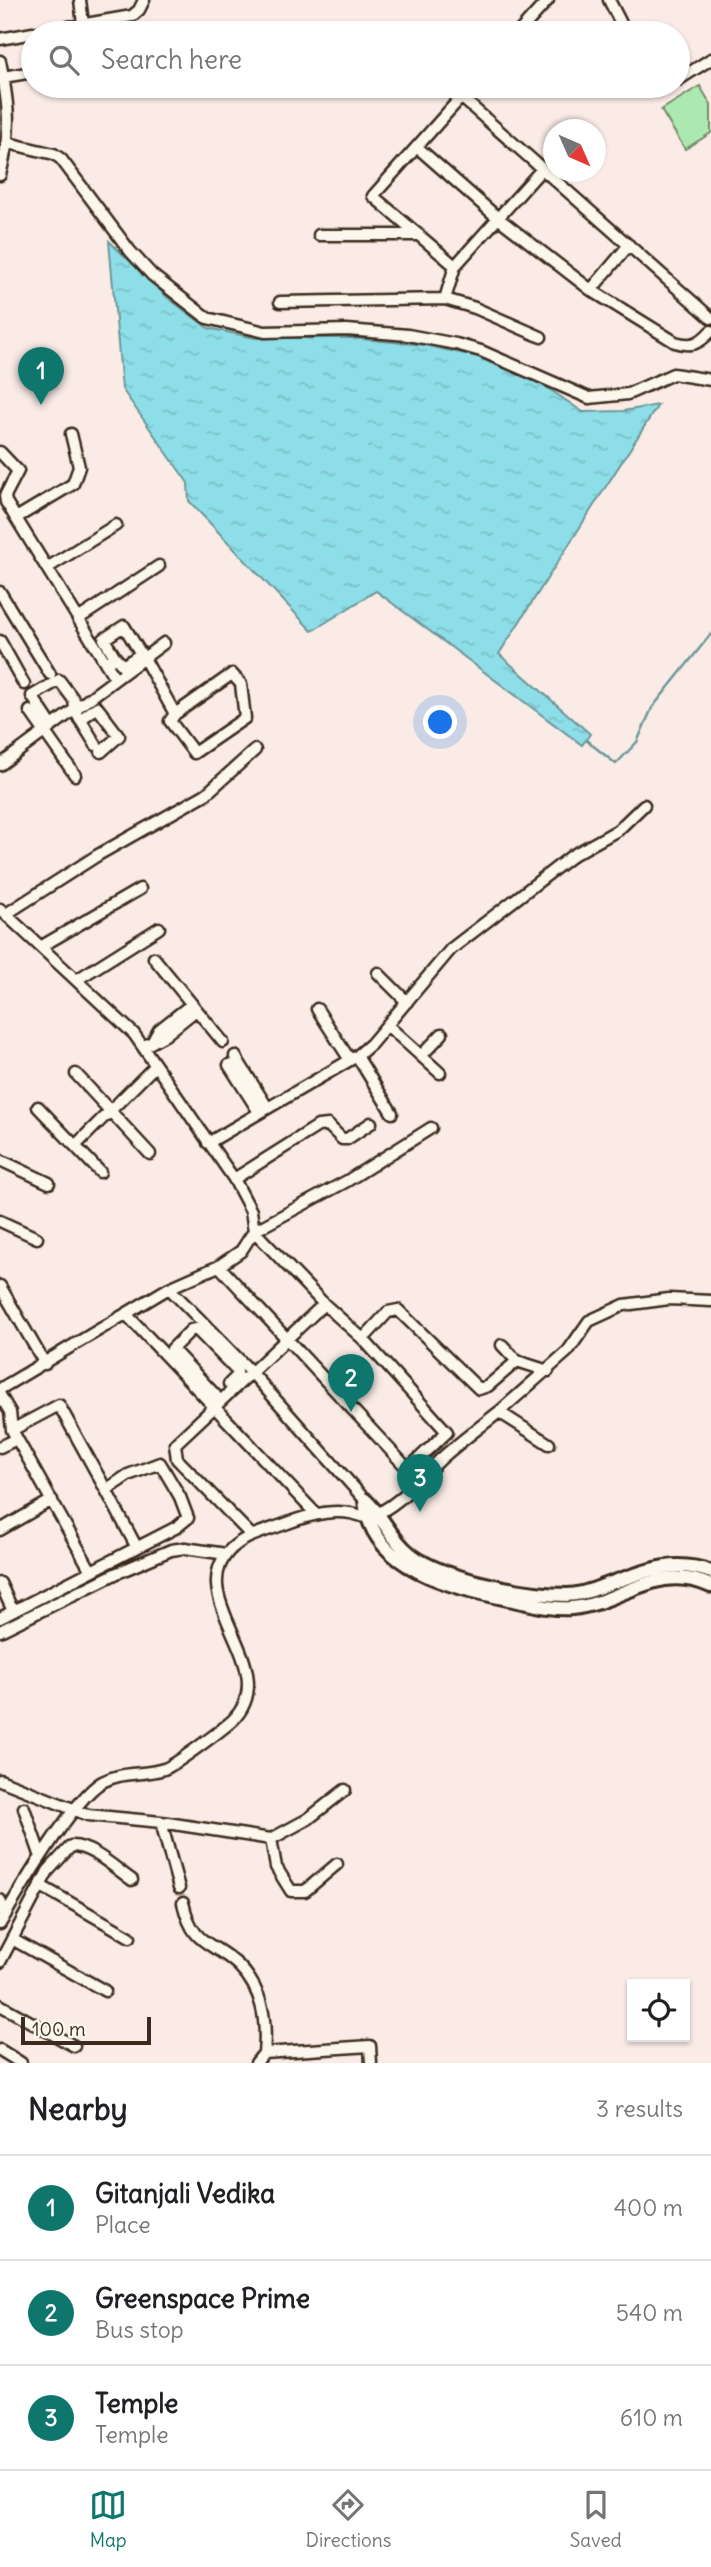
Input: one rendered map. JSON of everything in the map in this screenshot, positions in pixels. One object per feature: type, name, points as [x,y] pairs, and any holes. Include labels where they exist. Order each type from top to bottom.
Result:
[{"type":"main road","points":[[365,1500],[380,1513],[394,1540],[411,1556],[466,1578],[510,1590],[570,1595],[662,1566],[681,1565],[711,1572]]},
{"type":"main road","points":[[365,1500],[366,1518],[387,1549],[401,1561],[445,1585],[552,1609],[576,1608],[653,1581],[677,1576],[711,1586]]},
{"type":"street","points":[[80,0],[83,21]]},
{"type":"street","points":[[101,21],[132,16],[144,0]]},
{"type":"street","points":[[529,21],[548,0]]},
{"type":"street","points":[[609,0],[609,6],[618,21]]},
{"type":"street","points":[[0,39],[21,35]]},
{"type":"street","points":[[690,72],[711,59]]},
{"type":"street","points":[[0,61],[10,116],[8,143],[0,174]]},
{"type":"street","points":[[3,77],[21,74]]},
{"type":"street","points":[[455,266],[373,195],[460,98]]},
{"type":"street","points":[[462,98],[711,317]]},
{"type":"street","points":[[8,143],[54,154],[61,159],[106,222],[152,275],[206,318],[217,322],[265,332],[347,330],[408,335],[456,344],[481,351],[589,398],[628,394],[673,373],[711,380]]},
{"type":"street","points":[[417,147],[498,218],[591,290],[675,342],[689,346],[701,342],[711,331]]},
{"type":"street","points":[[446,299],[455,266],[542,169]]},
{"type":"street","points":[[319,235],[419,235]]},
{"type":"street","points":[[591,290],[629,245]]},
{"type":"street","points":[[280,302],[446,299],[475,308],[541,337]]},
{"type":"street","points":[[16,518],[73,484],[79,467],[71,434]]},
{"type":"street","points":[[0,452],[18,471],[5,496],[16,518],[78,619],[111,661],[115,678]]},
{"type":"street","points":[[47,568],[116,525]]},
{"type":"street","points":[[78,619],[159,566]]},
{"type":"street","points":[[0,592],[50,674]]},
{"type":"street","points":[[0,641],[24,684]]},
{"type":"street","points":[[0,765],[73,707],[164,643]]},
{"type":"street","points":[[144,658],[175,714]]},
{"type":"street","points":[[232,674],[241,684],[246,718],[196,753],[170,721],[175,714],[232,674]]},
{"type":"street","points":[[75,775],[32,696],[58,680],[74,700],[73,707],[80,720],[98,749],[119,736],[97,707],[80,720]]},
{"type":"street","points":[[95,694],[128,742]]},
{"type":"street","points":[[30,711],[48,726]]},
{"type":"street","points":[[219,1266],[408,1469],[447,1432],[363,1339],[324,1304],[254,1231],[251,1211],[234,1179],[143,1047],[119,1017],[3,911],[206,794],[255,750]]},
{"type":"street","points":[[208,1143],[354,1058],[387,1025],[451,949],[573,855],[618,830],[644,805]]},
{"type":"street","points":[[42,946],[140,890]]},
{"type":"street","points":[[78,979],[159,928]]},
{"type":"street","points":[[154,958],[223,1042]]},
{"type":"street","points":[[378,973],[407,1002]]},
{"type":"street","points":[[143,1047],[153,1040],[159,1030],[194,1007]]},
{"type":"street","points":[[317,1009],[392,1113]]},
{"type":"street","points":[[387,1025],[440,1073]]},
{"type":"street","points":[[421,1056],[442,1034]]},
{"type":"street","points":[[232,1061],[263,1110]]},
{"type":"street","points":[[76,1145],[155,1066]]},
{"type":"street","points":[[76,1074],[150,1154]]},
{"type":"street","points":[[38,1107],[100,1172]]},
{"type":"street","points":[[234,1179],[324,1124],[342,1139],[347,1139],[371,1123]]},
{"type":"street","points":[[0,1389],[169,1289],[219,1266],[241,1251],[254,1231],[347,1181],[431,1128]]},
{"type":"street","points":[[0,1160],[49,1183]]},
{"type":"street","points":[[0,1221],[37,1238]]},
{"type":"street","points":[[0,1286],[45,1364]]},
{"type":"street","points":[[169,1289],[251,1372],[365,1500]]},
{"type":"street","points":[[3,1919],[41,1857],[99,1783],[122,1773],[166,1769],[231,1721],[243,1707],[249,1696],[245,1660],[232,1635],[219,1591],[219,1576],[226,1554],[252,1536],[316,1514],[351,1510],[366,1518],[398,1502],[443,1457],[548,1371],[589,1321],[624,1305],[669,1299],[711,1301]]},
{"type":"street","points":[[212,1403],[251,1372],[324,1304]]},
{"type":"street","points":[[363,1339],[388,1312],[398,1310],[479,1389],[488,1386],[517,1362]]},
{"type":"street","points":[[127,1315],[316,1514]]},
{"type":"street","points":[[212,1403],[172,1349],[194,1328],[237,1371],[237,1376],[175,1444],[174,1454],[252,1536]]},
{"type":"street","points":[[502,1345],[517,1362],[548,1371]]},
{"type":"street","points":[[0,1395],[10,1412],[15,1434],[91,1571]]},
{"type":"street","points":[[0,1447],[60,1405],[136,1546]]},
{"type":"street","points":[[499,1412],[549,1444]]},
{"type":"street","points":[[0,1618],[188,1518],[174,1485],[160,1463],[128,1475],[106,1490]]},
{"type":"street","points":[[0,1530],[52,1500]]},
{"type":"street","points":[[0,1631],[117,1573],[172,1550],[185,1548],[226,1554]]},
{"type":"street","points":[[0,1583],[13,1611]]},
{"type":"street","points":[[0,1780],[76,1810],[117,1819],[161,1822],[271,1839],[309,1819],[345,1790]]},
{"type":"street","points":[[24,1808],[41,1857]]},
{"type":"street","points":[[161,1822],[179,1888]]},
{"type":"street","points":[[271,1839],[276,1867],[291,1891],[305,1891],[337,1864]]},
{"type":"street","points":[[0,1962],[48,1871],[71,1846],[91,1852],[132,1880]]},
{"type":"street","points":[[41,1886],[130,1937]]},
{"type":"street","points":[[0,1900],[3,1919]]},
{"type":"street","points":[[183,1903],[194,1933],[238,1965],[263,2004],[264,2053],[256,2063]]},
{"type":"street","points":[[12,1939],[105,1991]]},
{"type":"street","points":[[0,2005],[74,2046]]},
{"type":"street","points":[[264,2053],[370,2046],[371,2063]]},
{"type":"street","points":[[0,2050],[21,2063]]},
{"type":"green space","points":[[700,86],[711,105],[711,133],[685,149],[661,110],[680,98],[690,98],[690,92]]},
{"type":"water","points":[[109,241],[168,298],[208,328],[255,338],[351,338],[424,345],[479,357],[543,385],[583,412],[623,411],[658,405],[499,654],[590,734],[582,745],[376,591],[312,631],[189,501],[188,483],[122,389]]},
{"type":"waterway","points":[[586,740],[616,764],[637,742],[652,708],[711,634]]},
{"type":"place","name":"Gitanjali Vedika","points":[[41,405]]},
{"type":"place","name":"Greenspace Prime","points":[[351,1412]]},
{"type":"place","name":"Temple","points":[[420,1512]]}]
